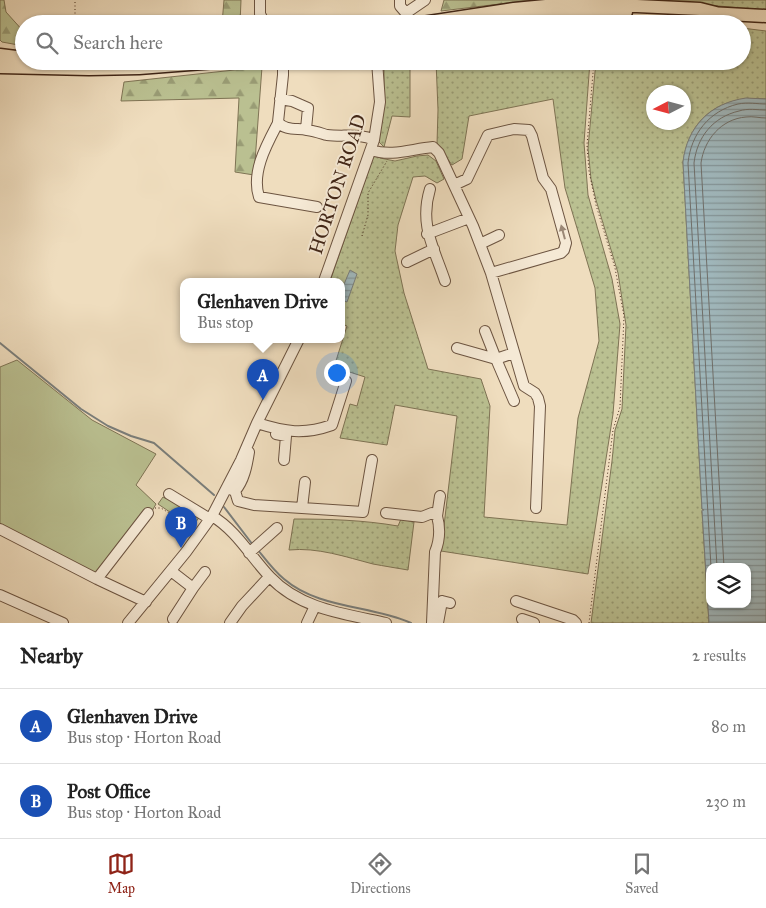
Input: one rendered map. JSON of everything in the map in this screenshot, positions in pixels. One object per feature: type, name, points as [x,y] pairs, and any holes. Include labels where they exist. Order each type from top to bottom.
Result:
[{"type":"main road","points":[[460,15],[514,4],[615,5],[749,15]]},
{"type":"main road","points":[[549,15],[602,14],[615,5]]},
{"type":"main road","points":[[751,15],[766,16]]},
{"type":"main road","points":[[0,55],[15,57]]},
{"type":"main road","points":[[0,67],[15,67]]},
{"type":"street","points":[[260,0],[260,15]]},
{"type":"street","points":[[400,0],[400,6],[406,13],[425,0]]},
{"type":"street","points":[[282,70],[278,123],[265,150],[257,179],[259,197],[317,208]]},
{"type":"street","name":"HORTON ROAD","points":[[325,278],[374,140],[380,102],[377,70]]},
{"type":"street","points":[[280,99],[292,100],[308,108],[306,129]]},
{"type":"street","points":[[278,123],[292,129],[306,129],[327,135],[364,136],[374,140]]},
{"type":"street","points":[[454,185],[467,179],[488,134],[514,129],[529,130],[543,178],[551,189],[566,243],[561,253],[491,273]]},
{"type":"street","points":[[370,150],[382,154],[432,148],[439,152],[469,218],[491,273],[524,386],[535,393],[538,398],[540,406],[536,508]]},
{"type":"street","points":[[430,189],[426,202],[426,222],[428,234],[445,281]]},
{"type":"street","points":[[428,234],[469,218]]},
{"type":"street","points":[[480,244],[499,235]]},
{"type":"street","points":[[407,262],[434,249]]},
{"type":"street","points":[[484,331],[514,401]]},
{"type":"street","points":[[128,623],[171,571],[231,490],[256,426],[296,343]]},
{"type":"street","points":[[457,348],[496,359],[514,353]]},
{"type":"street","points":[[256,426],[292,432],[316,431],[332,425],[346,381]]},
{"type":"street","points":[[256,426],[286,436],[284,460]]},
{"type":"street","points":[[231,490],[238,501],[254,505],[363,512],[372,460]]},
{"type":"street","points":[[302,508],[304,482]]},
{"type":"street","points":[[169,494],[227,526],[253,550],[269,577],[297,597],[315,606],[386,623]]},
{"type":"street","points":[[432,623],[436,552],[440,526],[438,516],[440,496]]},
{"type":"street","points":[[97,579],[148,513]]},
{"type":"street","points":[[386,513],[422,518],[432,513],[438,516]]},
{"type":"street","points":[[253,550],[277,528]]},
{"type":"street","points":[[0,529],[146,602]]},
{"type":"street","points":[[171,571],[193,588]]},
{"type":"street","points":[[173,619],[204,572]]},
{"type":"street","points":[[230,623],[242,606],[269,577]]},
{"type":"street","points":[[0,595],[63,623]]},
{"type":"street","points":[[438,623],[442,601],[450,603]]},
{"type":"street","points":[[516,601],[573,620],[576,623]]},
{"type":"street","points":[[306,623],[315,606]]},
{"type":"street","points":[[522,619],[534,623]]},
{"type":"path","points":[[75,0],[75,15]]},
{"type":"path","points":[[589,623],[614,430],[620,408],[624,324],[620,290],[596,205],[589,171],[587,145],[593,70]]},
{"type":"path","points":[[362,236],[368,215],[368,193],[390,153]]},
{"type":"path","points":[[148,513],[159,508],[200,533]]},
{"type":"green space","points":[[0,0],[4,0],[6,12],[15,22],[15,44],[0,40]]},
{"type":"green space","points":[[224,0],[241,0],[240,15],[223,15]]},
{"type":"green space","points":[[444,0],[533,0],[441,11]]},
{"type":"green space","points":[[655,0],[766,0],[766,11],[751,9]]},
{"type":"green space","points":[[751,29],[766,31],[766,99],[735,101],[722,105],[710,112],[700,121],[692,133],[686,146],[683,162],[702,509],[704,510],[702,511],[706,608],[708,608],[709,623],[591,623],[615,430],[622,409],[626,325],[618,273],[591,179],[588,148],[595,70],[751,70]]},
{"type":"green space","points":[[234,70],[262,70],[254,175],[235,172],[239,98],[121,101],[124,82]]},
{"type":"green space","points":[[384,70],[410,70],[410,117],[392,116],[384,147],[377,140],[384,90]]},
{"type":"green space","points":[[436,70],[589,70],[584,143],[588,195],[612,279],[620,324],[613,414],[588,574],[441,551],[457,416],[395,405],[387,445],[340,438],[350,404],[357,406],[365,377],[334,367],[342,343],[345,343],[347,326],[345,325],[345,278],[331,278],[374,155],[381,155],[380,158],[395,161],[428,155],[436,161],[444,179],[437,183],[425,176],[413,177],[398,225],[395,251],[404,293],[428,369],[481,379],[490,406],[484,517],[567,525],[578,418],[599,341],[595,288],[565,188],[553,99],[469,116],[462,159],[452,165],[437,144]]},
{"type":"green space","points":[[17,360],[92,420],[156,454],[136,485],[156,504],[95,576],[0,527],[0,367]]},
{"type":"green space","points":[[163,497],[201,515],[192,527],[158,504]]},
{"type":"green space","points":[[294,519],[346,520],[398,526],[401,519],[414,522],[408,570],[373,564],[321,551],[289,550]]},
{"type":"water","points":[[746,98],[766,99],[766,623],[709,623],[708,608],[751,608],[751,563],[706,563],[706,575],[702,510],[704,510],[702,509],[683,162],[685,149],[695,128],[711,111],[722,105]]},
{"type":"water","points":[[350,270],[357,274],[347,302],[345,301],[345,282]]},
{"type":"waterway","points":[[0,343],[81,409],[108,426],[154,443],[214,495]]},
{"type":"waterway","points":[[224,507],[253,545]]},
{"type":"waterway","points":[[258,550],[273,569],[298,589],[345,606],[395,617],[411,623]]},
{"type":"place","name":"Glenhaven Drive","points":[[263,400]]},
{"type":"place","name":"Post Office","points":[[181,548]]}]
